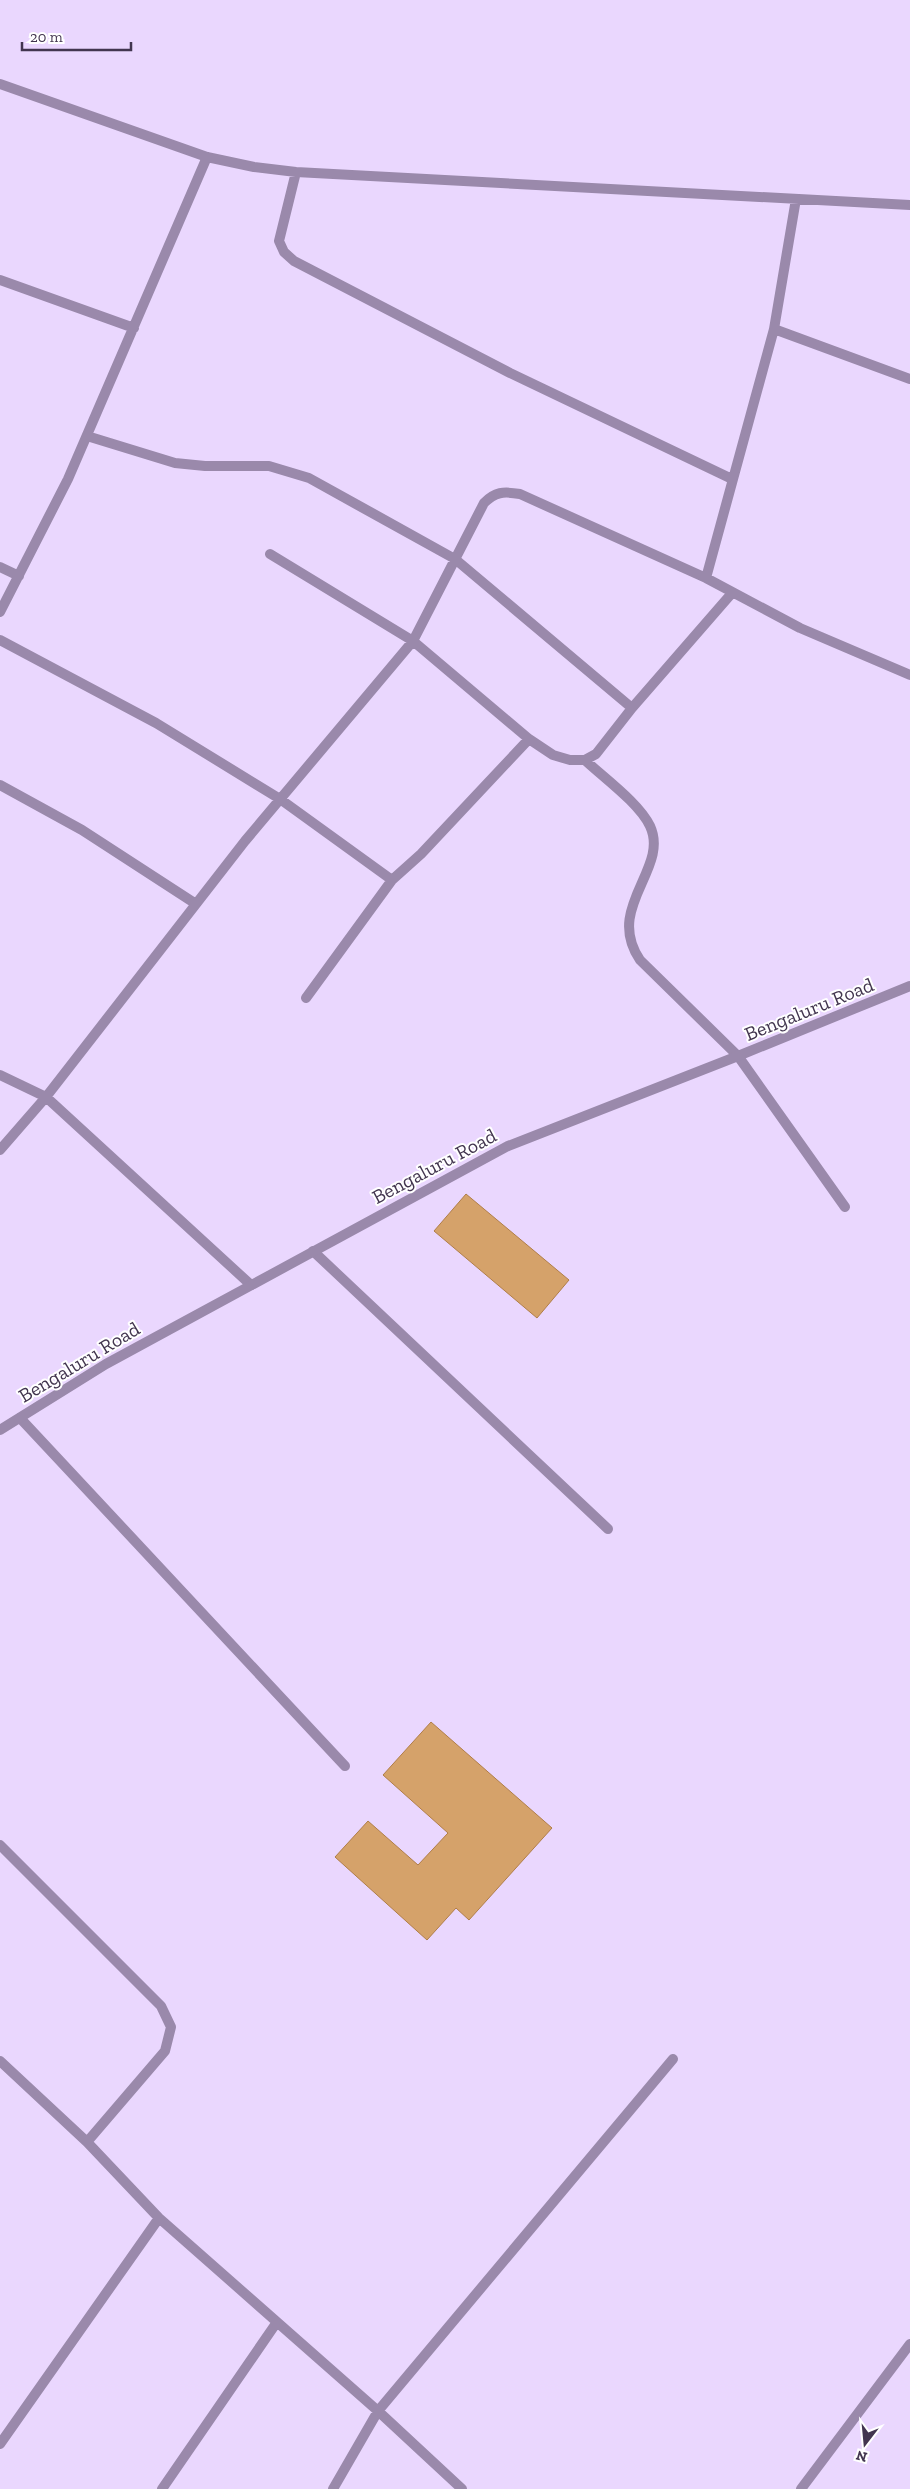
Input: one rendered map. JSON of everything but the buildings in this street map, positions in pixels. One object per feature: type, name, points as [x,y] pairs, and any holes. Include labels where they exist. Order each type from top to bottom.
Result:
[{"type":"street","points":[[0,84],[207,157],[254,167],[296,172],[910,206]]},
{"type":"street","points":[[0,612],[87,436],[207,157]]},
{"type":"street","points":[[296,172],[279,241],[284,252],[294,260],[510,373],[732,480]]},
{"type":"street","points":[[706,578],[774,329],[796,200]]},
{"type":"street","points":[[0,280],[134,328]]},
{"type":"street","points":[[774,329],[910,379]]},
{"type":"street","points":[[87,436],[175,463],[205,466],[269,466],[309,478],[455,559],[632,708]]},
{"type":"street","points":[[0,1150],[46,1097],[280,799],[412,641],[484,503],[493,494],[505,491],[520,494],[706,578],[800,628],[910,675]]},
{"type":"street","points":[[270,554],[412,641],[529,739],[554,755],[570,760],[585,760],[596,754],[632,708],[732,593]]},
{"type":"street","points":[[0,567],[19,576]]},
{"type":"street","points":[[0,640],[156,723],[280,799],[392,880]]},
{"type":"street","points":[[306,998],[392,880],[420,854],[529,739]]},
{"type":"street","points":[[585,760],[639,810],[649,824],[654,837],[653,850],[630,912],[627,932],[630,946],[640,960],[738,1056],[846,1207]]},
{"type":"street","points":[[0,785],[82,830],[196,904]]},
{"type":"street","name":"Bengaluru Road","points":[[0,1430],[106,1364],[508,1146],[910,986]]},
{"type":"street","points":[[0,1075],[46,1097],[251,1285]]},
{"type":"street","points":[[313,1251],[608,1529]]},
{"type":"street","points":[[20,1418],[345,1766]]},
{"type":"street","points":[[0,1846],[162,2006],[171,2027],[165,2051],[87,2142]]},
{"type":"street","points":[[333,2489],[378,2411],[673,2059]]},
{"type":"street","points":[[0,2061],[87,2142],[159,2218],[378,2411],[462,2489]]},
{"type":"street","points":[[0,2444],[159,2218]]},
{"type":"street","points":[[162,2489],[277,2322]]},
{"type":"street","points":[[802,2489],[910,2344]]}]
